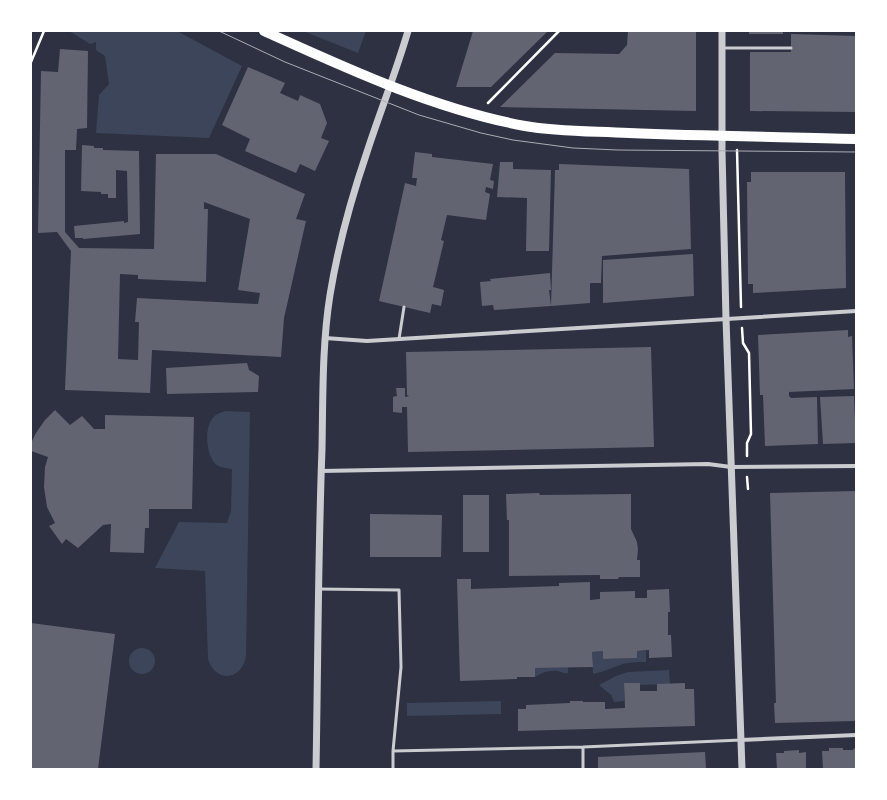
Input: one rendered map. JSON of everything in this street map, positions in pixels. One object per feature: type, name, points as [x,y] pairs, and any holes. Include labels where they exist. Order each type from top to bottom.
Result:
[{"type":"main road","points":[[264,31],[341,66],[390,86],[443,105],[495,120],[527,126],[563,130],[856,139]]},
{"type":"street","points":[[316,769],[321,471],[325,338],[330,296],[335,267],[350,206],[408,31]]},
{"type":"street","points":[[722,31],[722,136],[726,319],[742,769]]},
{"type":"street","points":[[325,338],[367,341],[856,311]]},
{"type":"street","points":[[321,471],[708,464],[731,467],[856,466]]},
{"type":"street","points":[[741,740],[856,735]]},
{"type":"lane","points":[[722,48],[791,48]]},
{"type":"lane","points":[[399,339],[404,307]]},
{"type":"lane","points":[[318,589],[399,590],[401,667],[393,751],[394,769]]},
{"type":"lane","points":[[393,751],[583,747],[741,740]]},
{"type":"lane","points":[[583,747],[583,769]]},
{"type":"path","points":[[31,62],[44,31]]},
{"type":"path","points":[[488,103],[559,31]]},
{"type":"shaded area","points":[[69,31],[177,31],[242,66],[209,138],[96,133],[99,95],[109,84],[105,56],[96,50],[96,42],[90,44]]},
{"type":"shaded area","points":[[303,31],[366,31],[358,53]]},
{"type":"shaded area","points":[[225,411],[250,412],[246,656],[244,664],[239,670],[228,676],[216,672],[211,667],[208,659],[205,571],[155,568],[179,522],[227,523],[231,511],[232,469],[220,467],[213,461],[208,450],[207,443],[209,424],[213,417]]},
{"type":"shaded area","points":[[142,648],[151,652],[155,661],[151,670],[142,674],[133,670],[129,661],[133,652]]},
{"type":"shaded area","points":[[603,651],[603,659],[637,658],[637,651],[646,651],[646,662],[627,663],[593,674],[592,652]]},
{"type":"shaded area","points":[[568,667],[568,673],[549,671],[535,677],[535,668]]},
{"type":"shaded area","points":[[669,670],[670,684],[640,685],[639,683],[624,683],[624,701],[614,702],[611,695],[599,685],[616,676],[628,672]]},
{"type":"shaded area","points":[[501,701],[501,714],[407,716],[407,703]]},
{"type":"building","points":[[473,31],[548,31],[491,87],[456,87]]},
{"type":"building","points":[[628,31],[696,31],[696,111],[500,107],[555,53],[619,54],[627,45]]},
{"type":"building","points":[[749,31],[783,31],[783,34],[749,34]]},
{"type":"building","points":[[791,34],[856,36],[856,112],[750,111],[750,52],[791,52]]},
{"type":"building","points":[[60,49],[88,51],[87,128],[77,129],[76,150],[65,150],[65,232],[79,248],[154,249],[156,154],[216,154],[305,194],[296,219],[306,221],[284,318],[281,357],[152,350],[150,393],[65,390],[71,251],[57,232],[38,233],[41,71],[58,72]],"holes":[[[204,202],[250,219],[238,290],[260,293],[258,304],[137,298],[135,322],[139,322],[138,360],[118,359],[120,274],[138,275],[138,279],[206,282],[208,209],[204,209]]]},
{"type":"building","points":[[248,67],[285,83],[280,93],[298,101],[300,95],[320,104],[327,123],[321,138],[329,141],[315,171],[300,164],[296,173],[245,151],[250,139],[222,125]]},
{"type":"building","points":[[82,145],[94,146],[94,148],[103,148],[103,150],[139,151],[140,234],[83,239],[75,238],[74,226],[124,221],[124,223],[128,222],[127,171],[116,170],[116,198],[108,198],[108,194],[101,194],[101,192],[81,191]]},
{"type":"building","points":[[415,152],[432,154],[432,157],[493,164],[490,180],[494,181],[493,189],[486,187],[485,192],[490,194],[486,220],[447,215],[441,240],[444,241],[433,287],[444,290],[441,306],[432,304],[430,313],[379,301],[405,183],[416,186],[417,178],[412,178]]},
{"type":"building","points":[[500,162],[513,162],[513,169],[551,170],[549,251],[526,251],[527,198],[497,197]]},
{"type":"building","points":[[559,164],[689,169],[691,249],[602,256],[601,283],[590,283],[590,303],[551,306],[555,170],[559,170]]},
{"type":"building","points":[[751,172],[845,172],[846,288],[753,293],[753,284],[748,284],[747,182],[751,182]]},
{"type":"building","points":[[693,254],[694,296],[603,303],[603,260]]},
{"type":"building","points":[[550,273],[551,290],[549,290],[551,306],[494,310],[493,305],[482,306],[480,282],[491,281],[490,279]]},
{"type":"building","points":[[848,330],[848,337],[852,336],[854,389],[789,392],[789,396],[791,398],[817,397],[818,444],[765,446],[763,395],[760,395],[758,335]]},
{"type":"building","points":[[651,347],[654,447],[408,452],[407,407],[402,407],[402,413],[393,412],[393,397],[397,396],[396,388],[405,388],[405,397],[409,396],[407,395],[406,352]]},
{"type":"building","points":[[247,363],[249,370],[259,376],[258,392],[167,394],[166,368]]},
{"type":"building","points":[[854,396],[856,443],[823,444],[820,397]]},
{"type":"building","points":[[55,410],[70,425],[82,416],[94,429],[105,429],[105,415],[194,417],[192,509],[149,509],[149,528],[145,528],[144,553],[110,552],[111,524],[103,525],[78,548],[66,539],[62,544],[49,526],[55,523],[47,507],[44,487],[45,467],[48,457],[31,451],[31,443],[36,433],[45,420]]},
{"type":"building","points":[[856,491],[856,721],[775,723],[774,703],[776,703],[770,493]]},
{"type":"building","points":[[539,493],[540,495],[631,494],[631,529],[637,542],[637,560],[640,560],[640,577],[600,579],[600,575],[509,576],[509,520],[507,520],[506,494]]},
{"type":"building","points":[[463,495],[489,495],[489,552],[463,552]]},
{"type":"building","points":[[370,514],[442,515],[441,557],[370,557]]},
{"type":"building","points":[[457,579],[471,579],[471,589],[559,586],[559,583],[590,582],[590,600],[600,599],[600,592],[635,591],[635,598],[647,598],[647,590],[669,589],[670,612],[668,612],[668,635],[671,635],[672,657],[649,658],[649,650],[637,651],[637,658],[603,659],[603,651],[592,652],[593,667],[535,668],[535,677],[460,681]]},
{"type":"building","points":[[31,623],[115,634],[98,769],[31,769]]},
{"type":"building","points":[[624,683],[640,683],[640,691],[657,691],[657,684],[685,683],[685,689],[694,689],[695,726],[518,731],[518,709],[526,709],[526,705],[583,701],[605,702],[605,709],[625,708]]},
{"type":"building","points":[[829,748],[853,750],[856,748],[856,769],[823,769],[822,751],[829,751]]},
{"type":"building","points":[[799,750],[799,753],[806,752],[806,769],[777,769],[776,753]]},
{"type":"building","points":[[705,752],[706,769],[598,769],[598,757]]},
{"type":"tram line","points":[[219,31],[285,62],[419,115],[481,133],[513,140],[573,148],[618,150],[856,152]]}]
